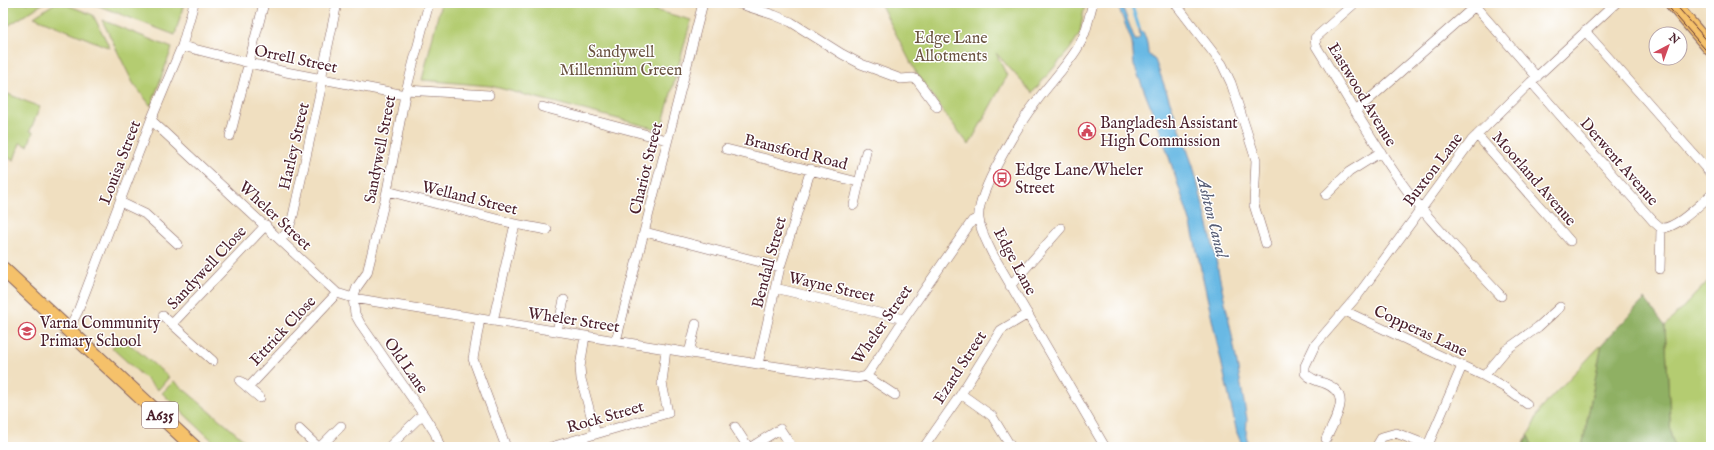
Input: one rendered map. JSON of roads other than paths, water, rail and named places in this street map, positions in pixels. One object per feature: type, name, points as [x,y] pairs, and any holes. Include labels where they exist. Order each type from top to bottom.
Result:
[{"type":"main road","points":[[1672,3],[1711,48]]},
{"type":"main road","name":"A635","points":[[3,269],[190,445]]},
{"type":"street","name":"Louisa Street","points":[[68,330],[78,310],[151,120],[182,46],[194,3]]},
{"type":"street","points":[[230,136],[264,3]]},
{"type":"street","name":"Harley Street","points":[[280,240],[288,231],[294,216],[337,3]]},
{"type":"street","name":"Sandywell Street","points":[[353,298],[357,287],[367,274],[387,191],[406,93],[429,3]]},
{"type":"street","name":"Chariot Street","points":[[616,341],[703,3]]},
{"type":"street","points":[[737,3],[792,22],[842,54],[861,64],[902,79],[913,78],[917,80],[937,107]]},
{"type":"street","name":"Edge Lane","points":[[1093,3],[1085,35],[1068,62],[1035,103],[1011,140],[991,177],[980,205],[978,218],[992,253],[1010,286],[1028,314],[1105,447]]},
{"type":"street","points":[[1175,3],[1222,64],[1231,83],[1256,160],[1254,205],[1266,244]]},
{"type":"street","name":"Buxton Lane","points":[[1326,439],[1341,406],[1341,398],[1338,392],[1333,388],[1308,376],[1304,370],[1311,352],[1320,339],[1345,311],[1477,135],[1534,79],[1616,3]]},
{"type":"street","name":"Eastwood Avenue","points":[[1351,4],[1315,38],[1316,46],[1381,152],[1421,208],[1501,296]]},
{"type":"street","name":"Derwent Avenue","points":[[1356,111],[1475,6],[1653,221],[1662,228],[1660,269]]},
{"type":"street","points":[[1585,31],[1711,174]]},
{"type":"street","name":"Orrell Street","points":[[182,46],[322,79],[406,93],[489,95]]},
{"type":"street","points":[[542,107],[668,140]]},
{"type":"street","name":"Wheler Street","points":[[151,120],[266,225],[337,293],[353,298],[557,332],[758,364],[858,378],[866,376],[904,318],[972,221],[978,218]]},
{"type":"street","name":"Moorland Avenue","points":[[1477,135],[1570,241]]},
{"type":"street","name":"Bransford Road","points":[[726,149],[858,182]]},
{"type":"street","points":[[854,205],[866,152]]},
{"type":"street","points":[[1326,196],[1349,172],[1381,152]]},
{"type":"street","name":"Bendall Street","points":[[758,364],[780,267],[810,169]]},
{"type":"street","name":"Welland Street","points":[[387,191],[515,224],[547,230]]},
{"type":"street","points":[[1662,228],[1666,228],[1674,224],[1711,195]]},
{"type":"street","points":[[120,202],[145,214],[178,244]]},
{"type":"street","points":[[493,321],[515,224]]},
{"type":"street","name":"Sandywell Close","points":[[213,361],[172,324],[266,225]]},
{"type":"street","points":[[1010,286],[1061,228]]},
{"type":"street","points":[[645,232],[780,267]]},
{"type":"street","name":"Wayne Street","points":[[776,288],[904,318]]},
{"type":"street","name":"Ettrick Close","points":[[248,388],[337,293]]},
{"type":"street","name":"Old Lane","points":[[353,298],[355,314],[360,323],[423,414],[435,433],[440,447]]},
{"type":"street","points":[[557,332],[564,300]]},
{"type":"street","points":[[1484,376],[1506,350],[1538,327],[1560,307]]},
{"type":"street","name":"Copperas Lane","points":[[1345,311],[1484,376],[1504,387],[1527,404]]},
{"type":"street","name":"Ezard Street","points":[[924,447],[961,394],[1001,330],[1028,314]]},
{"type":"street","points":[[163,316],[172,324]]},
{"type":"street","points":[[480,319],[473,359],[506,447]]},
{"type":"street","points":[[689,353],[696,324]]},
{"type":"street","points":[[585,336],[580,367],[581,379],[596,434]]},
{"type":"street","name":"Rock Street","points":[[551,447],[668,413],[662,383],[666,349]]},
{"type":"street","points":[[1376,447],[1382,437],[1396,433],[1430,446],[1462,366]]},
{"type":"street","points":[[866,376],[895,396]]},
{"type":"street","points":[[240,381],[260,398]]},
{"type":"street","points":[[961,394],[992,416],[1011,447]]},
{"type":"street","points":[[389,447],[423,414]]},
{"type":"street","points":[[299,429],[319,447],[341,426]]},
{"type":"street","points":[[735,427],[748,447]]},
{"type":"street","points":[[751,447],[780,429],[792,447]]},
{"type":"water","points":[[1117,3],[1121,3],[1135,40],[1138,40],[1140,37],[1139,28],[1145,37],[1148,54],[1155,60],[1193,166],[1211,237],[1231,330],[1247,419],[1246,435],[1249,447],[1243,447],[1237,433],[1191,224],[1162,136],[1134,65],[1132,42]]},
{"type":"waterway","points":[[1131,3],[1139,28]]},
{"type":"tram line","points":[[1665,3],[1711,56]]},
{"type":"tram line","points":[[1674,3],[1711,45]]},
{"type":"place","name":"Bangladesh Assistant High Commission","points":[[1087,131]]},
{"type":"place","name":"Edge Lane/Wheler Street","points":[[1002,178]]},
{"type":"place","name":"Varna Community Primary School","points":[[27,331]]},
{"type":"park label","name":"Edge Lane Allotments","points":[[951,46]]},
{"type":"park label","name":"Sandywell Millennium Green","points":[[621,60]]},
{"type":"water label","name":"Ashton Canal","points":[[1213,217]]}]
